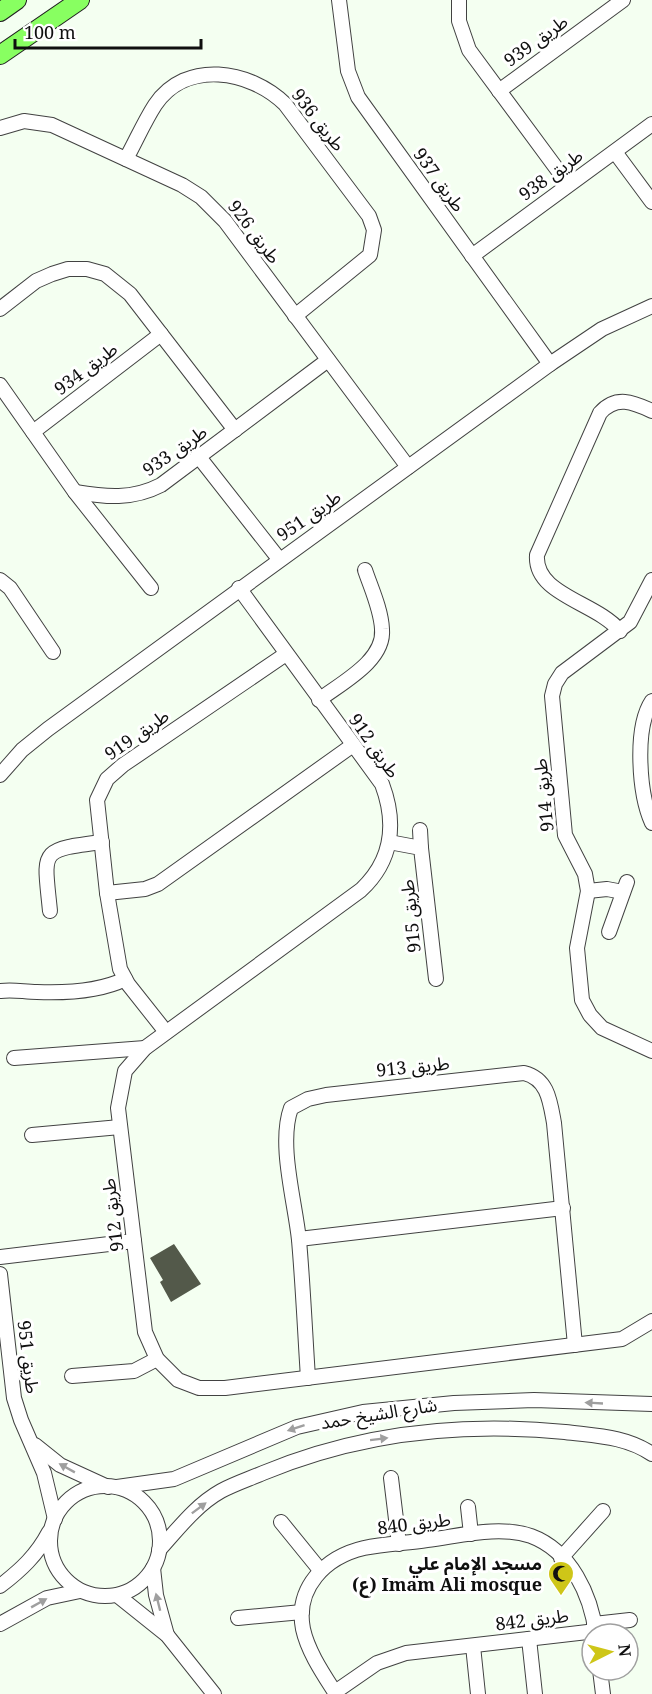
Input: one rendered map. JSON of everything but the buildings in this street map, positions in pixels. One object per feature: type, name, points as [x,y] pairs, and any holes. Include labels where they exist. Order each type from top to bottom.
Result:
[{"type":"main road","points":[[0,12],[17,0]]},
{"type":"main road","points":[[0,55],[80,0]]},
{"type":"street","name":"طريق 937","points":[[339,0],[348,71],[358,97],[550,363]]},
{"type":"street","name":"طريق 939","points":[[459,0],[459,21],[462,36],[469,50],[568,184]]},
{"type":"street","name":"طريق 939","points":[[499,91],[624,0]]},
{"type":"street","name":"طريق 936","points":[[126,159],[156,104],[175,85],[197,75],[230,75],[271,90],[285,104],[369,216],[374,230],[370,255],[295,316]]},
{"type":"street","name":"طريق 926","points":[[0,128],[24,121],[52,124],[182,185],[210,204],[408,467]]},
{"type":"street","name":"طريق 938","points":[[472,256],[652,124]]},
{"type":"street","points":[[615,152],[652,202]]},
{"type":"street","points":[[0,309],[36,281],[51,274],[68,269],[87,269],[105,274],[124,289],[162,334],[235,430]]},
{"type":"street","name":"طريق 951","points":[[0,775],[22,750],[48,729],[550,363],[602,329],[652,306]]},
{"type":"street","name":"طريق 934","points":[[33,432],[162,334]]},
{"type":"street","name":"طريق 933","points":[[75,492],[107,497],[141,494],[161,485],[328,360]]},
{"type":"street","points":[[0,385],[75,492],[151,588]]},
{"type":"street","points":[[620,631],[600,612],[545,582],[537,569],[537,555],[600,413],[610,405],[622,401],[635,403],[652,411]]},
{"type":"street","points":[[199,458],[279,559]]},
{"type":"street","points":[[319,700],[367,663],[379,647],[382,627],[365,570]]},
{"type":"street","points":[[0,580],[10,588],[53,652]]},
{"type":"street","name":"طريق 914","points":[[652,580],[638,611],[620,631],[562,673],[555,684],[552,696],[565,835],[585,874],[588,891],[577,948],[582,1000],[590,1015],[602,1028],[652,1051]]},
{"type":"street","name":"طريق 912","points":[[239,588],[382,784],[388,800],[391,829],[389,842],[374,878],[361,890],[145,1048],[125,1071],[120,1087],[118,1108],[120,1127],[145,1332],[157,1359],[178,1380],[199,1388],[225,1388],[622,1339],[652,1321]]},
{"type":"street","name":"طريق 919","points":[[166,1032],[124,979],[117,958],[97,800],[107,779],[286,654]]},
{"type":"street","points":[[652,701],[644,716],[640,735],[645,804],[652,823]]},
{"type":"street","points":[[107,893],[146,889],[158,884],[353,745]]},
{"type":"street","name":"طريق 915","points":[[420,830],[436,979]]},
{"type":"street","points":[[50,911],[45,863],[49,854],[62,847],[102,842]]},
{"type":"street","points":[[389,842],[421,848]]},
{"type":"street","points":[[588,891],[625,887],[609,932]]},
{"type":"street","points":[[0,991],[21,989],[38,993],[108,986],[124,979]]},
{"type":"street","points":[[14,1058],[145,1048]]},
{"type":"street","name":"طريق 913","points":[[308,1378],[287,1120],[291,1108],[308,1099],[326,1095],[524,1073],[533,1075],[540,1081],[550,1102],[563,1208],[575,1345]]},
{"type":"street","points":[[32,1135],[120,1127]]},
{"type":"street","points":[[298,1239],[563,1208]]},
{"type":"street","points":[[0,1257],[134,1242]]},
{"type":"street","name":"طريق 951","points":[[0,1274],[14,1398],[48,1488],[54,1522]]},
{"type":"street","points":[[72,1376],[134,1371],[157,1359]]},
{"type":"street","name":"شارع الشيخ حمد","points":[[113,1487],[174,1479],[297,1427],[363,1412],[454,1403],[534,1400],[652,1404]]},
{"type":"street","name":"شارع الشيخ حمد","points":[[159,1550],[192,1513],[221,1491],[305,1456],[367,1440],[453,1429],[530,1429],[616,1438],[641,1447],[652,1454]]},
{"type":"street","name":"طريق 951","points":[[31,1441],[60,1465],[113,1487]]},
{"type":"street","points":[[391,1479],[399,1544]]},
{"type":"street","points":[[0,1586],[21,1570],[40,1550],[54,1522],[65,1503],[81,1492],[113,1487],[132,1494],[145,1504],[154,1518],[159,1534],[159,1550],[153,1568],[138,1585],[117,1595],[99,1596],[80,1591],[58,1570],[52,1555],[50,1540],[54,1522]]},
{"type":"street","points":[[468,1506],[471,1534]]},
{"type":"street","points":[[561,1558],[603,1511]]},
{"type":"street","points":[[281,1522],[320,1570],[310,1581],[302,1612],[303,1630],[310,1649],[336,1693]]},
{"type":"street","name":"طريق 840","points":[[320,1570],[339,1557],[363,1548],[502,1531],[532,1537],[561,1558],[576,1574],[590,1604],[593,1622]]},
{"type":"street","points":[[153,1568],[156,1595],[167,1635]]},
{"type":"street","points":[[0,1624],[47,1598],[80,1591]]},
{"type":"street","points":[[117,1595],[167,1635],[214,1694]]},
{"type":"street","points":[[238,1618],[302,1612]]},
{"type":"street","name":"طريق 842","points":[[623,1622],[630,1620]]},
{"type":"street","name":"طريق 842","points":[[336,1693],[377,1663],[406,1653],[580,1632]]},
{"type":"street","points":[[529,1639],[535,1694]]},
{"type":"street","name":"طريق 842","points":[[473,1646],[478,1694]]},
{"type":"place","name":"مسجد الإمام علي (ع) Imam Ali mosque","points":[[561,1597]]}]
